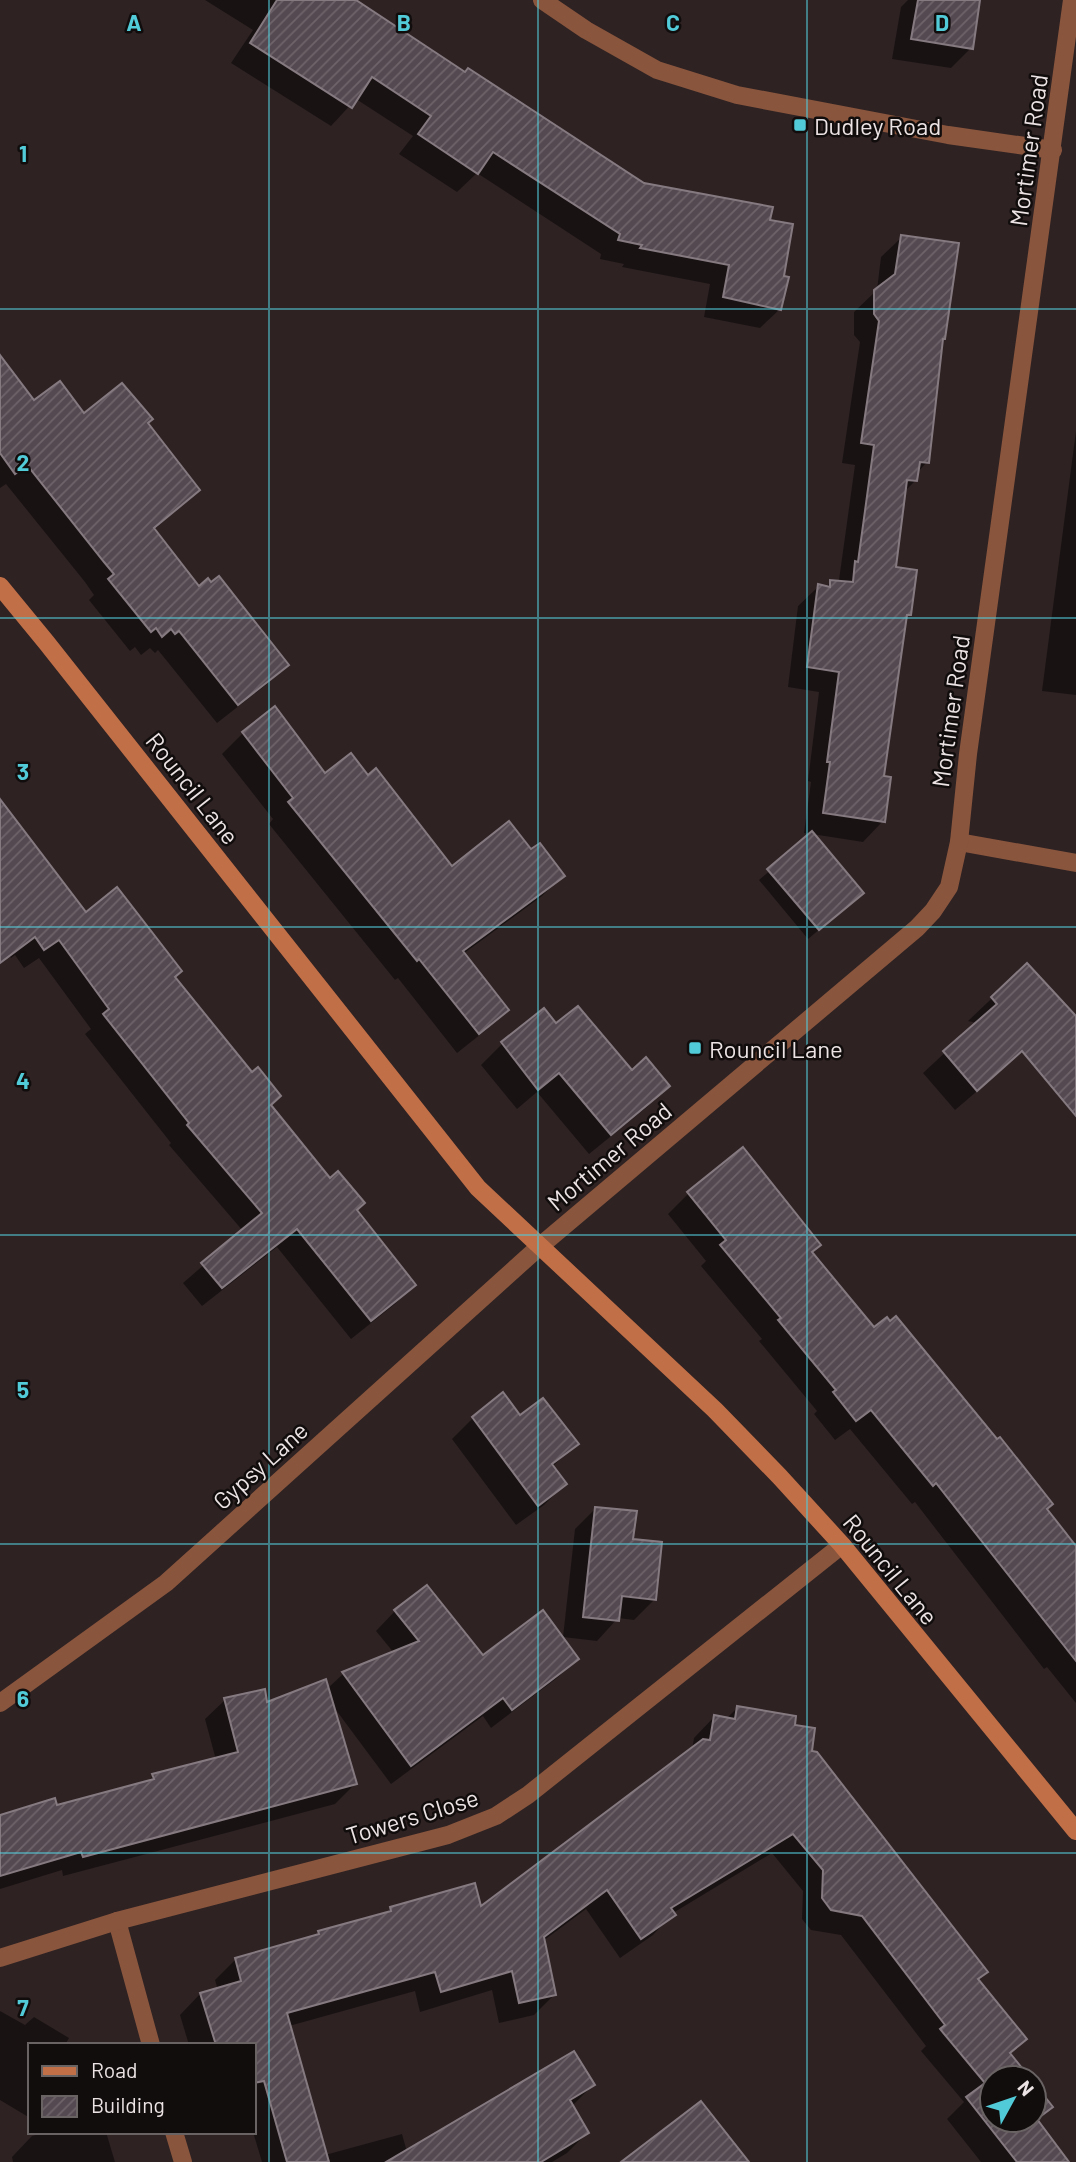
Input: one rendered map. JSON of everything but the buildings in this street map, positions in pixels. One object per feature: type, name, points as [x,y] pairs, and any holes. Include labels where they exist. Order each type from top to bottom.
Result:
[{"type":"street","points":[[542,0],[586,30],[657,70],[737,95],[948,135],[1053,150]]},
{"type":"street","name":"Mortimer Road","points":[[539,1247],[917,928],[933,911],[949,887],[959,842],[968,754],[1072,0]]},
{"type":"street","name":"Rouncil Lane","points":[[0,586],[478,1188],[715,1410],[842,1545],[1076,1831]]},
{"type":"street","points":[[959,842],[1076,863]]},
{"type":"street","name":"Gypsy Lane","points":[[0,1703],[166,1583],[539,1247]]},
{"type":"street","name":"Towers Close","points":[[0,1958],[117,1921],[448,1835],[496,1816],[528,1795],[842,1545]]},
{"type":"street","points":[[117,1921],[150,2043]]},
{"type":"street","points":[[175,2134],[183,2162]]},
{"type":"place","name":"Dudley Road","points":[[800,125]]},
{"type":"place","name":"Rouncil Lane","points":[[695,1048]]}]
